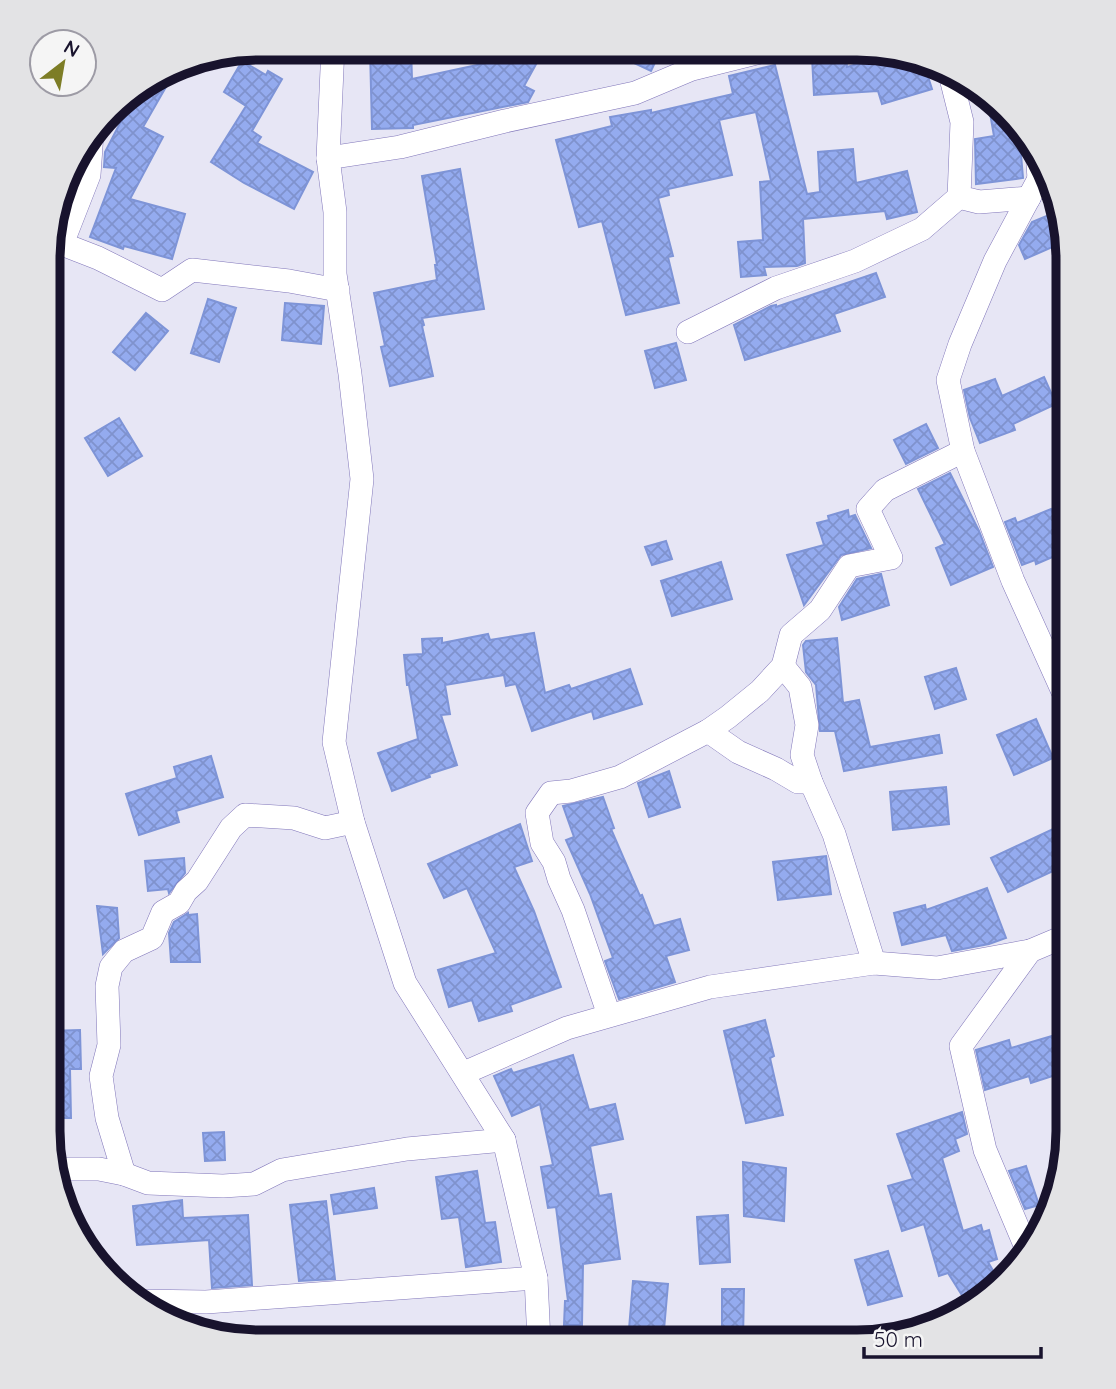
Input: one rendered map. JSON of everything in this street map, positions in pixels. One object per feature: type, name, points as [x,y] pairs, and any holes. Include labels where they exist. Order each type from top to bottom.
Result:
[{"type":"street","points":[[332,59],[328,158],[335,212],[335,274],[362,479],[334,742],[353,822],[405,983],[504,1140],[536,1278],[538,1329]]},
{"type":"street","points":[[328,158],[400,147],[635,93],[692,59]]},
{"type":"street","points":[[688,332],[776,288],[855,261],[922,229],[959,197],[962,122],[953,84]]},
{"type":"street","points":[[62,227],[89,175],[91,152]]},
{"type":"street","points":[[959,197],[979,202],[1038,183]]},
{"type":"street","points":[[1038,183],[995,261],[948,380],[963,451],[1013,581],[1056,676]]},
{"type":"street","points":[[60,242],[162,290],[192,270],[289,281],[338,290]]},
{"type":"street","points":[[608,1015],[573,910],[554,862],[542,843],[537,813],[551,793],[571,791],[620,777],[708,732],[760,691],[783,666],[791,635],[820,610],[849,566],[891,558],[868,509],[886,490],[963,451]]},
{"type":"street","points":[[783,666],[800,687],[807,725],[802,755],[811,782],[835,834],[874,963]]},
{"type":"street","points":[[708,732],[738,752],[799,782],[811,782]]},
{"type":"street","points":[[124,1174],[107,1118],[102,1076],[109,1045],[107,986],[111,967],[124,951],[152,938],[163,912],[179,903],[186,891],[197,881],[231,828],[245,815],[294,818],[325,828],[353,822]]},
{"type":"street","points":[[464,1073],[567,1028],[710,987],[874,963],[937,968],[1030,951],[1056,939]]},
{"type":"street","points":[[1023,1241],[985,1150],[961,1046],[1030,951]]},
{"type":"street","points":[[64,1169],[99,1169],[148,1183],[223,1186],[254,1184],[282,1170],[407,1149],[504,1140]]},
{"type":"street","points":[[157,1301],[206,1302],[536,1278]]},
{"type":"building","points":[[370,59],[411,59],[412,79],[491,62],[485,59],[539,59],[524,86],[534,91],[528,102],[413,125],[413,128],[372,129]]},
{"type":"building","points":[[625,59],[657,59],[651,71]]},
{"type":"building","points":[[812,59],[846,59],[847,67],[871,60],[896,63],[927,72],[932,89],[882,104],[878,91],[814,95]]},
{"type":"building","points":[[242,61],[266,75],[268,71],[282,79],[252,131],[261,137],[257,143],[313,172],[294,209],[211,162],[246,106],[224,92]]},
{"type":"building","points":[[775,65],[807,194],[820,192],[818,152],[853,149],[856,183],[907,171],[917,212],[887,219],[885,211],[803,219],[805,263],[797,266],[764,267],[766,275],[741,277],[738,242],[763,240],[760,182],[771,181],[756,112],[719,120],[732,175],[668,189],[669,195],[658,198],[673,256],[668,257],[679,303],[626,315],[602,221],[579,227],[556,140],[612,126],[610,117],[651,110],[651,113],[733,94],[729,76]]},
{"type":"building","points":[[170,81],[143,127],[163,137],[130,199],[185,214],[172,259],[124,246],[123,249],[90,237],[116,168],[104,167],[105,152],[128,108]]},
{"type":"building","points":[[989,109],[1020,145],[1023,178],[976,184],[975,139],[994,136]]},
{"type":"building","points":[[460,169],[484,309],[422,318],[433,376],[390,386],[381,347],[385,346],[374,293],[437,280],[437,265],[422,176]]},
{"type":"building","points":[[1051,214],[1055,246],[1025,259],[1019,245],[1032,222]]},
{"type":"building","points":[[876,273],[885,297],[834,314],[840,331],[745,360],[734,325],[771,306],[776,307]]},
{"type":"building","points":[[208,299],[236,308],[219,362],[191,353]]},
{"type":"building","points":[[285,303],[324,306],[321,344],[282,340]]},
{"type":"building","points":[[146,313],[168,331],[135,370],[113,352]]},
{"type":"building","points":[[676,343],[686,380],[655,388],[645,351]]},
{"type":"building","points":[[1044,377],[1056,404],[1013,424],[1015,430],[980,443],[970,418],[964,390],[995,379],[1002,396]]},
{"type":"building","points":[[119,418],[142,456],[108,476],[85,438]]},
{"type":"building","points":[[926,424],[938,448],[906,464],[894,440]]},
{"type":"building","points":[[950,473],[979,531],[993,567],[951,585],[936,548],[945,544],[918,489]]},
{"type":"building","points":[[1051,509],[1056,520],[1056,556],[1036,564],[1035,560],[1022,565],[1005,522],[1015,518],[1017,523]]},
{"type":"building","points":[[848,510],[849,517],[855,515],[871,548],[841,555],[804,605],[787,555],[824,545],[817,523],[829,520],[828,516]]},
{"type":"building","points":[[666,541],[672,559],[652,565],[645,547]]},
{"type":"building","points":[[721,562],[732,599],[672,616],[661,581]]},
{"type":"building","points":[[881,574],[889,605],[842,620],[839,607],[857,579]]},
{"type":"building","points":[[534,633],[545,693],[569,685],[571,689],[630,669],[642,704],[594,719],[592,711],[532,731],[516,684],[506,686],[504,675],[445,685],[450,714],[441,715],[457,765],[392,791],[378,753],[418,739],[404,655],[423,654],[422,639],[442,638],[442,643],[488,634],[490,640]]},
{"type":"building","points":[[837,638],[843,703],[859,700],[870,747],[939,735],[942,753],[844,771],[835,731],[820,731],[816,685],[806,672],[803,645],[806,641]]},
{"type":"building","points":[[956,668],[966,699],[935,709],[925,677]]},
{"type":"building","points":[[1036,719],[1053,758],[1014,775],[997,735]]},
{"type":"building","points":[[211,756],[223,797],[176,811],[179,822],[139,835],[126,794],[177,778],[174,767]]},
{"type":"building","points":[[669,771],[680,807],[649,817],[638,783]]},
{"type":"building","points":[[946,787],[949,824],[893,830],[890,792]]},
{"type":"building","points":[[603,797],[614,828],[611,829],[654,926],[680,919],[689,950],[666,956],[675,982],[619,999],[605,961],[613,958],[590,894],[566,840],[574,837],[563,806]]},
{"type":"building","points":[[520,824],[532,861],[514,867],[534,911],[561,987],[510,1005],[512,1011],[479,1021],[472,1000],[449,1007],[438,970],[496,953],[467,888],[444,898],[428,864]]},
{"type":"building","points":[[1056,828],[1056,870],[1008,892],[991,858]]},
{"type":"building","points":[[826,856],[831,894],[778,900],[773,862]]},
{"type":"building","points":[[184,858],[185,873],[169,893],[168,889],[148,891],[145,861]]},
{"type":"building","points":[[987,888],[1006,938],[952,951],[946,935],[902,945],[894,913],[925,905],[926,910]]},
{"type":"building","points":[[97,906],[117,908],[119,938],[103,954]]},
{"type":"building","points":[[188,913],[197,914],[200,962],[171,962],[169,933],[174,922]]},
{"type":"building","points":[[765,1020],[774,1056],[770,1058],[783,1115],[746,1123],[724,1031]]},
{"type":"building","points":[[80,1030],[81,1069],[70,1069],[71,1118],[59,1118],[59,1031]]},
{"type":"building","points":[[1056,1035],[1056,1075],[1031,1083],[1029,1076],[985,1090],[976,1050],[1009,1040],[1011,1048]]},
{"type":"building","points":[[573,1055],[589,1110],[615,1104],[623,1139],[590,1146],[599,1196],[611,1194],[620,1259],[583,1264],[582,1325],[564,1325],[565,1301],[568,1301],[556,1207],[548,1208],[541,1167],[553,1165],[540,1104],[512,1116],[494,1076],[511,1069],[513,1073]]},
{"type":"building","points":[[962,1112],[967,1134],[955,1139],[959,1151],[942,1158],[963,1231],[981,1225],[983,1232],[989,1230],[997,1259],[988,1262],[995,1274],[964,1298],[948,1273],[939,1276],[924,1224],[902,1231],[888,1186],[913,1179],[897,1134]]},
{"type":"building","points":[[224,1132],[225,1160],[205,1161],[203,1133]]},
{"type":"building","points":[[743,1162],[786,1168],[784,1221],[744,1216]]},
{"type":"building","points":[[1026,1166],[1039,1205],[1025,1209],[1009,1171]]},
{"type":"building","points":[[477,1171],[485,1223],[495,1222],[501,1262],[466,1267],[459,1217],[442,1219],[436,1177]]},
{"type":"building","points":[[374,1188],[377,1208],[334,1214],[331,1195]]},
{"type":"building","points":[[182,1200],[183,1218],[248,1215],[252,1285],[212,1288],[209,1240],[137,1245],[133,1206]]},
{"type":"building","points":[[326,1201],[335,1279],[299,1281],[290,1205]]},
{"type":"building","points":[[728,1215],[730,1262],[700,1264],[697,1217]]},
{"type":"building","points":[[888,1251],[902,1296],[868,1305],[855,1260]]},
{"type":"building","points":[[633,1281],[668,1284],[664,1329],[629,1329]]},
{"type":"building","points":[[722,1289],[744,1289],[743,1329],[722,1329]]}]
